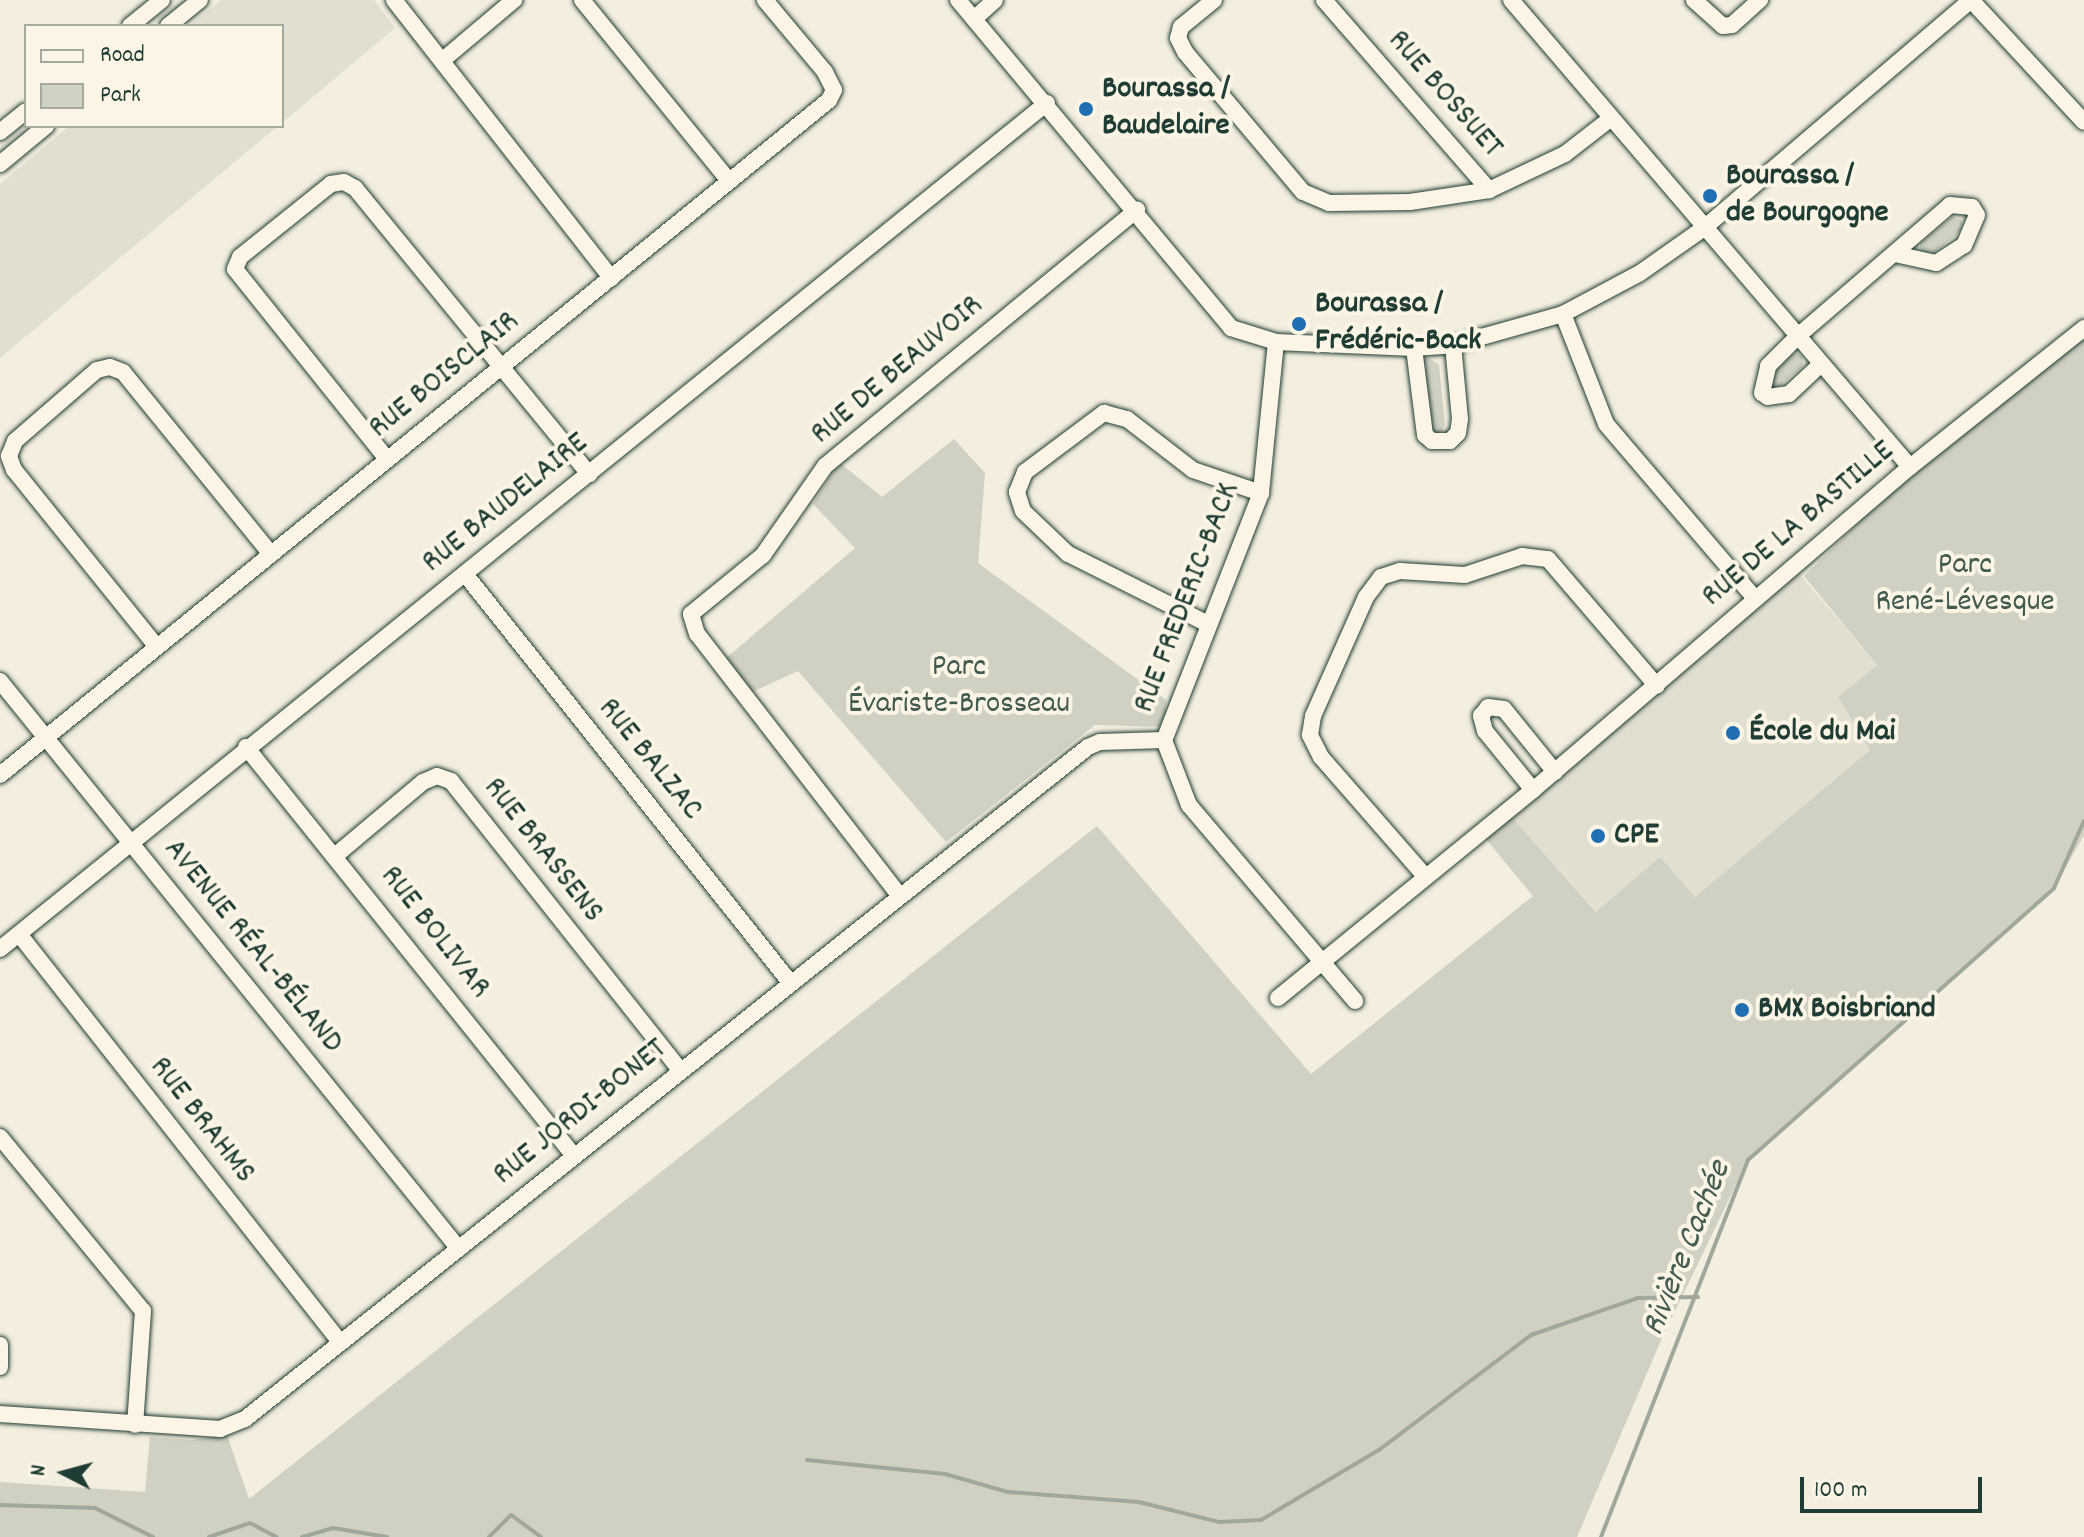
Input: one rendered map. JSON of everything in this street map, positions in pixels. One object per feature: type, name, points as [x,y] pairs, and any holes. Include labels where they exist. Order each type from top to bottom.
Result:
[{"type":"street","points":[[132,24],[162,0]]},
{"type":"street","points":[[170,24],[200,0]]},
{"type":"street","points":[[394,0],[444,59],[611,278]]},
{"type":"street","points":[[444,59],[514,0]]},
{"type":"street","points":[[582,0],[729,181]]},
{"type":"street","name":"RUE BOISCLAIR","points":[[0,775],[829,100],[834,90],[765,0]]},
{"type":"street","points":[[958,0],[1137,210],[1231,328],[1276,342],[1414,348],[1453,345],[1563,314],[1640,273],[1704,228],[1971,0],[2084,122]]},
{"type":"street","points":[[974,19],[995,0]]},
{"type":"street","points":[[1214,0],[1181,27],[1178,38],[1303,192],[1343,203],[1410,202],[1489,190],[1565,154],[1610,119]]},
{"type":"street","name":"RUE BOSSUET","points":[[1324,0],[1489,190]]},
{"type":"street","points":[[1511,0],[1910,467]]},
{"type":"street","points":[[1694,0],[1723,26],[1732,25],[1760,0]]},
{"type":"street","name":"RUE BAUDELAIRE","points":[[0,949],[133,844],[246,747],[1047,103]]},
{"type":"street","points":[[0,132],[24,113]]},
{"type":"street","points":[[0,164],[44,128]]},
{"type":"street","points":[[387,459],[242,282],[235,269],[240,257],[331,184],[344,182],[355,188],[589,474]]},
{"type":"street","points":[[1821,364],[1789,394],[1768,397],[1762,393],[1768,366],[1799,335],[1950,205],[1972,207],[1977,215],[1964,245],[1936,263],[1895,254]]},
{"type":"street","name":"RUE DE BEAUVOIR","points":[[899,895],[697,634],[691,614],[763,555],[791,522],[825,466],[1137,210]]},
{"type":"street","points":[[1563,314],[1606,424],[1754,597]]},
{"type":"street","name":"RUE DE LA BASTILLE","points":[[1278,998],[1424,875],[1555,772],[1657,686],[1754,597],[1910,467],[2084,328]]},
{"type":"street","name":"RUE FREDERIC-BACK","points":[[1276,342],[1261,493],[1164,740],[1189,805],[1355,1001]]},
{"type":"street","points":[[1414,348],[1425,435],[1432,441],[1450,441],[1458,433],[1460,419],[1453,345]]},
{"type":"street","points":[[157,647],[14,470],[9,456],[15,441],[97,370],[110,367],[123,372],[271,554]]},
{"type":"street","points":[[1208,624],[1068,554],[1023,511],[1017,492],[1025,472],[1087,423],[1104,413],[1117,414],[1193,470],[1261,493]]},
{"type":"street","points":[[1424,875],[1321,757],[1310,735],[1313,716],[1360,610],[1381,577],[1400,571],[1465,575],[1522,556],[1548,559],[1657,686]]},
{"type":"street","name":"RUE BALZAC","points":[[465,574],[789,981]]},
{"type":"street","name":"AVENUE RÉAL-BÉLAND","points":[[0,681],[459,1249]]},
{"type":"street","points":[[1533,790],[1485,731],[1481,716],[1488,707],[1504,709],[1555,772]]},
{"type":"street","name":"RUE JORDI-BONET","points":[[0,1414],[220,1429],[245,1419],[789,981],[1088,747],[1100,742],[1164,740]]},
{"type":"street","name":"RUE BOLIVAR","points":[[246,747],[336,855],[574,1156]]},
{"type":"street","name":"RUE BRASSENS","points":[[336,855],[423,782],[437,776],[451,781],[679,1069]]},
{"type":"street","name":"RUE BRAHMS","points":[[19,934],[340,1342]]},
{"type":"street","points":[[0,1137],[143,1311],[135,1425]]},
{"type":"street","points":[[0,1345],[0,1367]]},
{"type":"shaded area","points":[[221,0],[374,0],[395,28],[284,121],[284,24],[191,24]]},
{"type":"shaded area","points":[[67,128],[276,128],[0,358],[0,184]]},
{"type":"shaded area","name":"École du Mai","points":[[1798,572],[1877,665],[1838,697],[1870,750],[1695,897],[1597,912],[1510,815]]},
{"type":"green space","points":[[1952,217],[1962,220],[1962,230],[1928,257],[1921,254],[1920,243]]},
{"type":"green space","name":"Parc René-Lévesque","points":[[2084,332],[2084,835],[2054,888],[1748,1160],[1662,1338],[1577,1537],[0,1537],[0,1482],[145,1492],[150,1437],[192,1440],[227,1435],[249,1499],[1097,826],[1311,1074],[1533,896],[1485,838],[1510,815],[1596,912],[1660,857],[1695,897],[1870,750],[1838,697],[1877,665],[1804,576],[1911,472]]},
{"type":"green space","points":[[1794,353],[1802,356],[1803,366],[1776,389],[1768,389],[1766,375]]},
{"type":"green space","points":[[1429,358],[1439,365],[1445,425],[1439,435],[1431,435],[1422,360]]},
{"type":"green space","name":"Parc Évariste-Brosseau","points":[[954,439],[985,473],[978,563],[1166,700],[1165,727],[1095,725],[946,842],[798,671],[750,693],[725,659],[855,548],[813,504],[839,462],[882,497]]},
{"type":"waterway","name":"Rivière Cachée","points":[[1601,1537],[1748,1160],[2054,888],[2084,821]]},
{"type":"waterway","points":[[807,1460],[945,1474],[1008,1492],[1139,1502],[1219,1522],[1261,1520],[1379,1450],[1531,1335],[1638,1298],[1698,1297]]},
{"type":"waterway","points":[[0,1505],[95,1508],[153,1537]]},
{"type":"waterway","points":[[489,1537],[511,1515],[541,1537]]},
{"type":"waterway","points":[[209,1537],[250,1523],[276,1537]]},
{"type":"waterway","points":[[302,1537],[333,1528],[387,1537]]},
{"type":"place","name":"Bourassa / Baudelaire","points":[[1086,109]]},
{"type":"place","name":"Bourassa / de Bourgogne","points":[[1710,196]]},
{"type":"place","name":"Bourassa / Frédéric-Back","points":[[1299,324]]},
{"type":"place","name":"École du Mai","points":[[1733,733]]},
{"type":"place","name":"CPE","points":[[1598,836]]},
{"type":"place","name":"BMX Boisbriand","points":[[1742,1010]]}]
